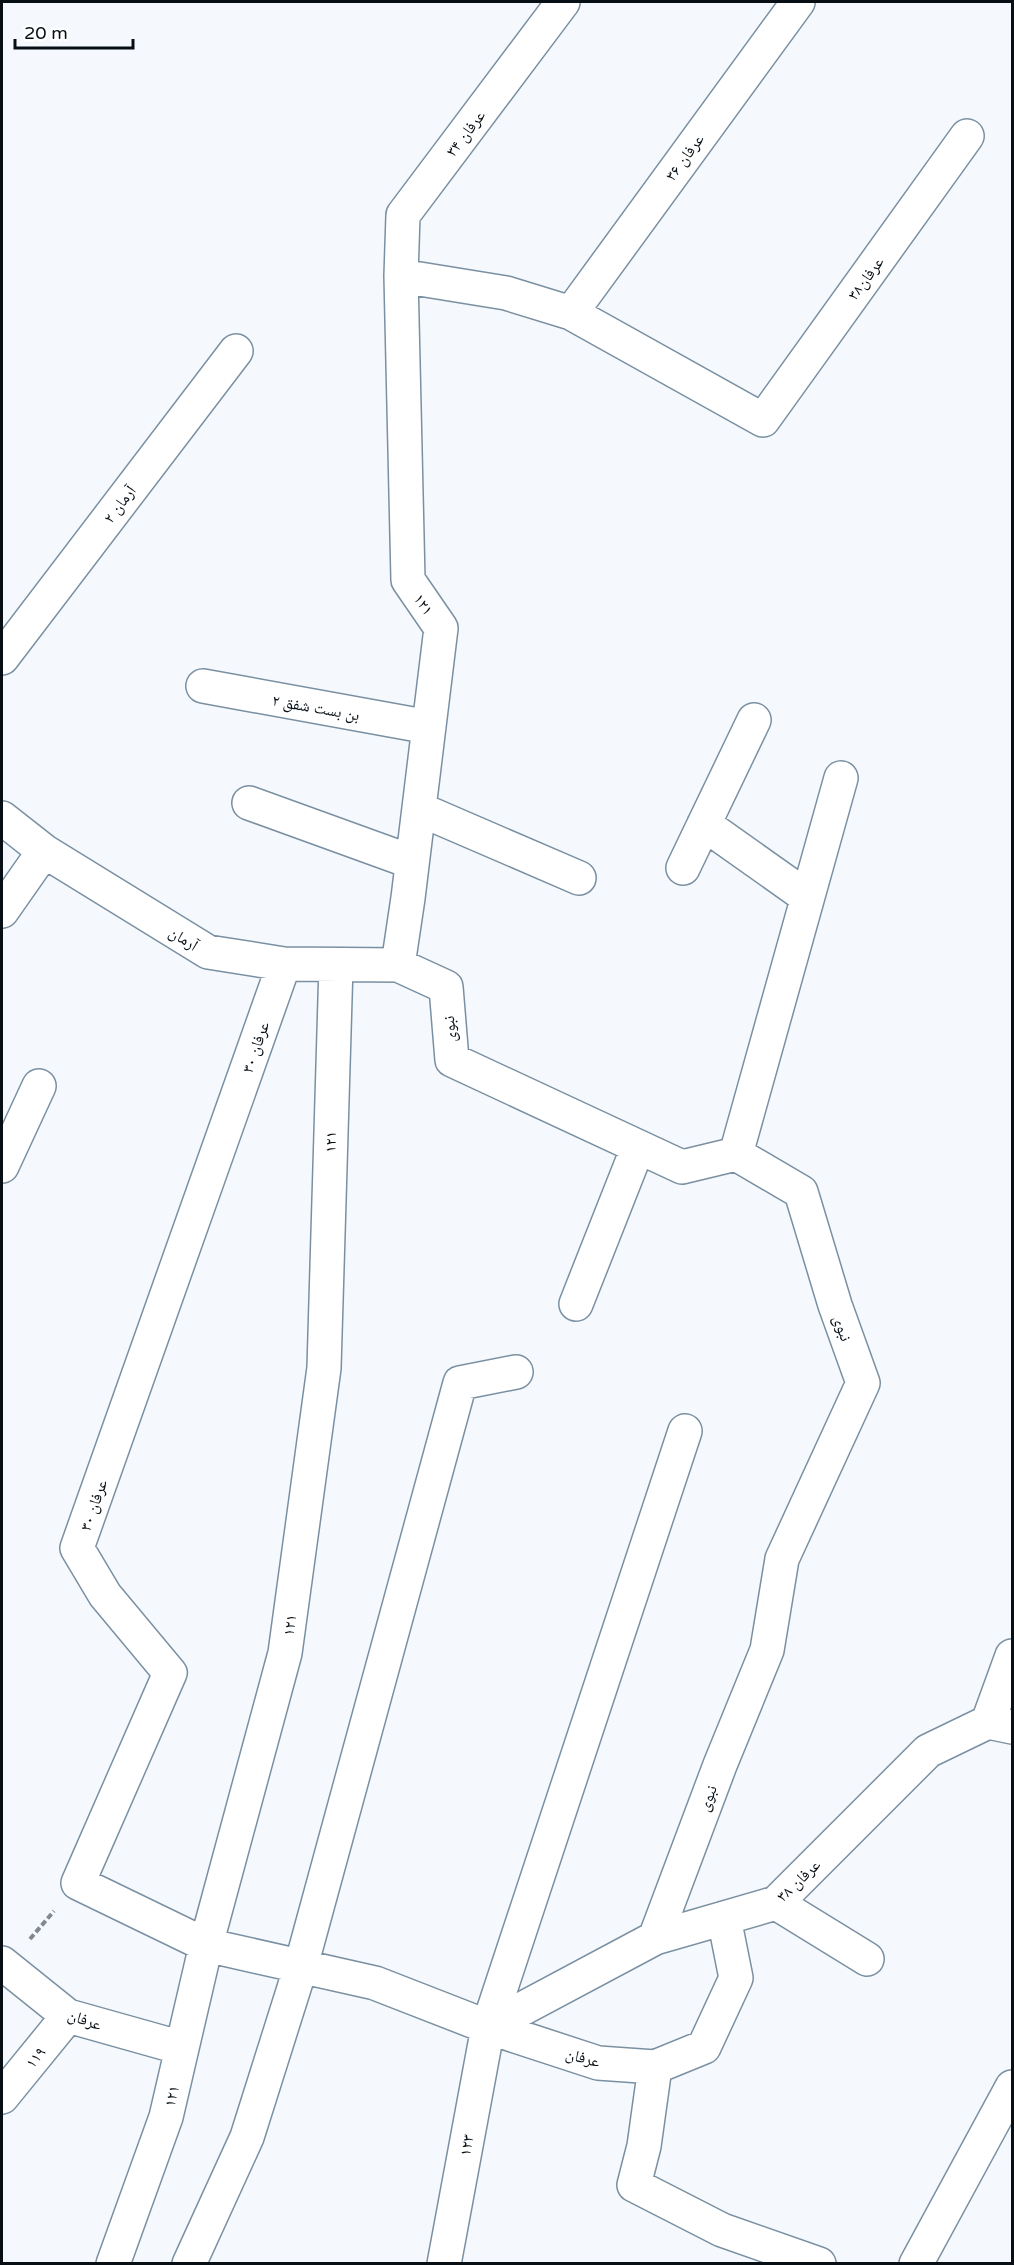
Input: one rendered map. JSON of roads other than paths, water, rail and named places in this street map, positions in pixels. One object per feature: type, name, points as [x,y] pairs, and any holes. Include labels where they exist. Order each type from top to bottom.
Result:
[{"type":"street","name":"عرفان ۳۴","points":[[401,276],[404,215],[563,2]]},
{"type":"street","name":"عرفان ۳۶","points":[[571,312],[798,2]]},
{"type":"street","name":"عرفان۳۸","points":[[571,312],[763,420],[967,136]]},
{"type":"street","points":[[401,276],[507,293],[571,312]]},
{"type":"street","name":"۱۲۱","points":[[398,965],[441,628],[408,580],[401,276]]},
{"type":"street","name":"آرمان ۲","points":[[2,658],[236,351]]},
{"type":"street","name":"بن بست شفق ۲","points":[[204,686],[429,728]]},
{"type":"street","points":[[683,868],[754,720]]},
{"type":"street","points":[[736,1154],[841,778]]},
{"type":"street","points":[[249,803],[412,862]]},
{"type":"street","points":[[419,809],[579,878]]},
{"type":"street","name":"آرمان","points":[[2,818],[44,851],[208,952],[284,964],[398,965]]},
{"type":"street","points":[[704,824],[807,897]]},
{"type":"street","points":[[2,911],[44,851]]},
{"type":"street","name":"عرفان ۳۰","points":[[206,1945],[78,1883],[170,1673],[105,1594],[77,1548],[284,964]]},
{"type":"street","name":"۱۲۱","points":[[113,2264],[166,2117],[206,1945],[285,1653],[324,1368],[336,965]]},
{"type":"street","name":"نبوی","points":[[398,965],[446,987],[452,1060],[682,1167],[736,1154],[801,1192],[835,1305],[863,1383],[782,1559],[766,1650],[655,1938]]},
{"type":"street","points":[[2,1166],[39,1086]]},
{"type":"street","points":[[576,1304],[639,1147]]},
{"type":"street","points":[[189,2264],[247,2137],[301,1966],[460,1383],[516,1372]]},
{"type":"street","name":"۱۲۳","points":[[444,2264],[488,2027],[685,1431]]},
{"type":"street","points":[[1000,1725],[1012,1656]]},
{"type":"street","name":"عرفان ۳۸","points":[[488,2027],[655,1938],[776,1904],[928,1751],[1000,1725]]},
{"type":"street","points":[[776,1904],[867,1959]]},
{"type":"street","points":[[724,1918],[736,1978],[704,2047],[656,2067],[644,2146],[634,2186],[722,2230],[813,2262]]},
{"type":"street","name":"عرفان","points":[[206,1945],[375,1983],[488,2027],[598,2063],[656,2067]]},
{"type":"street","name":"عرفان","points":[[4,1965],[68,2016],[182,2048]]},
{"type":"street","name":"۱۱۹","points":[[2,2097],[68,2016]]},
{"type":"street","points":[[916,2264],[1012,2087]]}]
